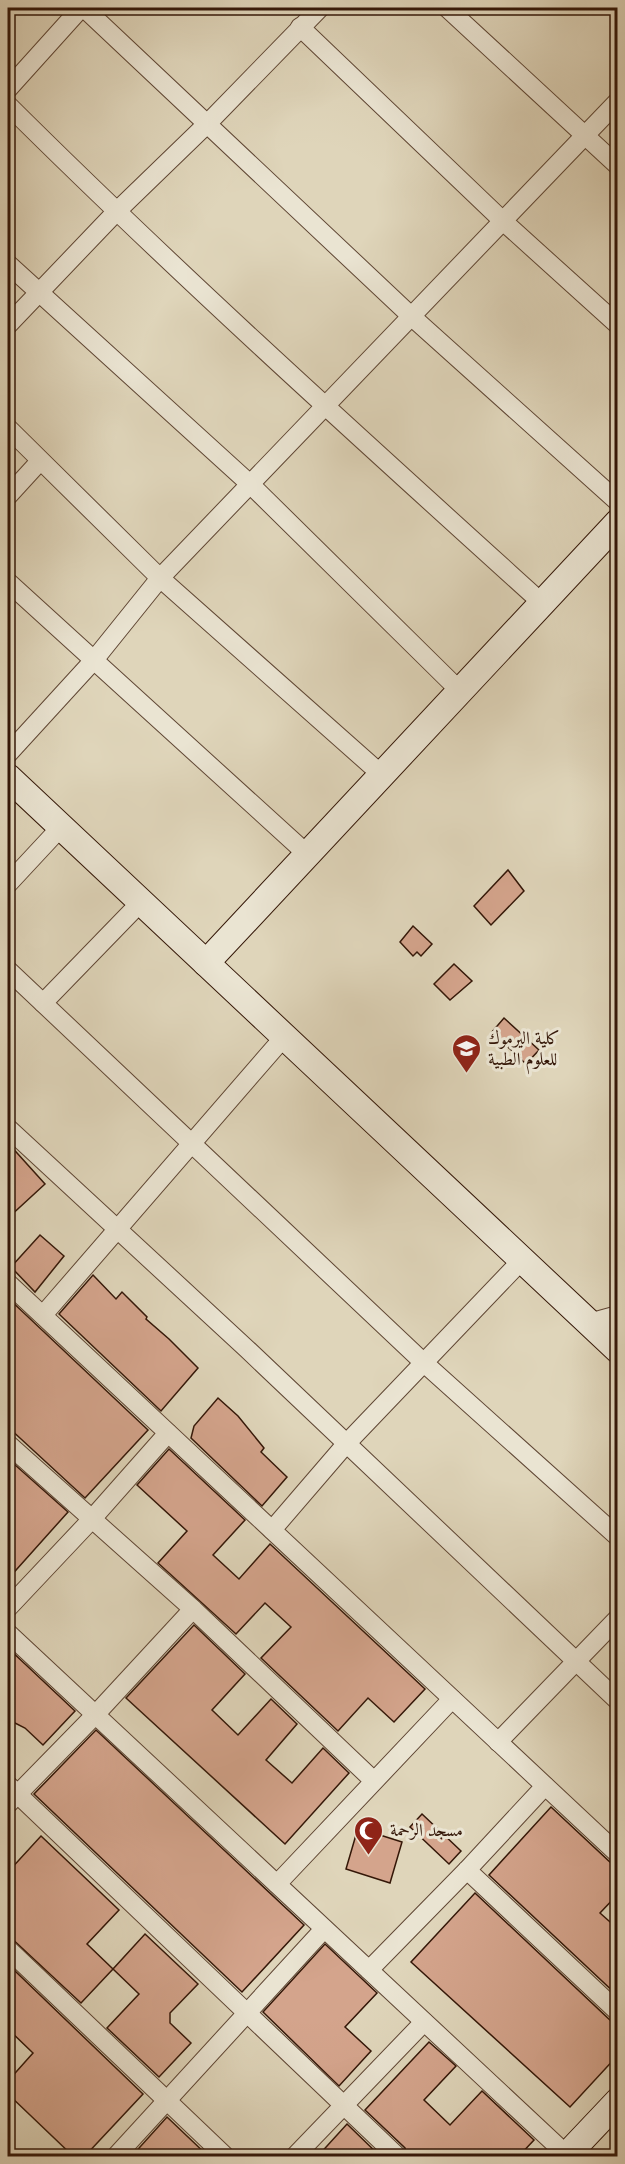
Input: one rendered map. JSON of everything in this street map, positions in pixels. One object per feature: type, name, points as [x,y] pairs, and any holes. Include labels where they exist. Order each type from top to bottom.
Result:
[{"type":"street","points":[[8,89],[83,8],[411,316],[618,502]]},
{"type":"street","points":[[8,325],[320,8]]},
{"type":"street","points":[[447,8],[618,166]]},
{"type":"street","points":[[300,27],[504,222],[618,325]]},
{"type":"street","points":[[8,753],[94,660],[160,578],[618,101]]},
{"type":"street","points":[[8,105],[116,213],[542,603]]},
{"type":"street","points":[[8,264],[250,484],[460,691]]},
{"type":"street","points":[[8,428],[160,578],[382,775]]},
{"type":"street","points":[[8,496],[40,461]]},
{"type":"street","points":[[206,963],[542,603],[613,535]]},
{"type":"street","points":[[8,582],[307,854]]},
{"type":"street","points":[[8,777],[618,1350]]},
{"type":"street","points":[[8,884],[61,827]]},
{"type":"street","points":[[43,1003],[141,903]]},
{"type":"street","points":[[8,970],[423,1362],[618,1538]]},
{"type":"street","points":[[43,1315],[284,1037]]},
{"type":"street","points":[[8,1128],[246,1349],[618,1701]]},
{"type":"street","points":[[272,1530],[346,1444],[522,1260]]},
{"type":"street","points":[[8,1283],[618,1854]]},
{"type":"street","points":[[589,1323],[618,1315]]},
{"type":"street","points":[[8,1608],[92,1520],[168,1433]]},
{"type":"street","points":[[8,1444],[193,1609],[373,1780]]},
{"type":"street","points":[[193,1609],[95,1715],[11,1794],[397,2157]]},
{"type":"street","points":[[498,1742],[618,1618]]},
{"type":"street","points":[[8,1633],[567,2156],[618,2101]]},
{"type":"street","points":[[277,1884],[452,1699]]},
{"type":"street","points":[[369,1970],[545,1786]]},
{"type":"street","points":[[467,1870],[618,2012]]},
{"type":"street","points":[[116,2157],[324,1929]]},
{"type":"street","points":[[8,1950],[225,2157]]},
{"type":"street","points":[[295,2157],[423,2022]]},
{"type":"building","points":[[508,870],[524,891],[491,925],[474,906]]},
{"type":"building","points":[[413,926],[432,944],[421,956],[417,952],[413,956],[400,942]]},
{"type":"building","points":[[454,964],[472,981],[450,1000],[434,984]]},
{"type":"building","points":[[504,1018],[539,1050],[526,1064],[492,1032]]},
{"type":"building","points":[[8,1143],[45,1184],[8,1218]]},
{"type":"building","points":[[40,1235],[64,1256],[35,1292],[11,1267]]},
{"type":"building","points":[[93,1275],[116,1299],[122,1292],[147,1317],[146,1319],[198,1368],[161,1411],[59,1314]]},
{"type":"building","points":[[8,1298],[148,1430],[85,1498],[8,1427]]},
{"type":"building","points":[[218,1398],[238,1416],[264,1448],[261,1452],[287,1477],[262,1506],[191,1438],[194,1426]]},
{"type":"building","points":[[169,1449],[245,1520],[213,1555],[239,1579],[270,1544],[425,1689],[394,1722],[368,1698],[338,1731],[261,1658],[291,1627],[265,1603],[236,1634],[158,1563],[187,1531],[137,1485]]},
{"type":"building","points":[[14,1464],[68,1512],[8,1579],[8,1471]]},
{"type":"building","points":[[194,1625],[245,1674],[212,1710],[238,1735],[271,1699],[297,1724],[266,1760],[292,1783],[323,1748],[349,1773],[285,1844],[126,1698]]},
{"type":"building","points":[[8,1648],[75,1711],[43,1745],[25,1728],[15,1723],[8,1731]]},
{"type":"building","points":[[96,1730],[304,1925],[242,1992],[34,1794]]},
{"type":"building","points":[[551,1807],[610,1862],[618,1865],[618,1894],[600,1913],[618,1929],[618,1996],[489,1875]]},
{"type":"building","points":[[422,1814],[461,1851],[449,1864],[410,1827]]},
{"type":"building","points":[[358,1828],[402,1842],[390,1883],[346,1869]]},
{"type":"building","points":[[41,1836],[119,1910],[87,1944],[113,1969],[81,2003],[8,1935],[8,1872]]},
{"type":"building","points":[[475,1893],[610,2020],[618,2023],[618,2055],[570,2107],[411,1962]]},
{"type":"building","points":[[145,1934],[198,1984],[170,2013],[170,2023],[191,2043],[159,2077],[107,2028],[139,1994],[113,1969]]},
{"type":"building","points":[[325,1944],[377,1993],[345,2027],[371,2051],[339,2086],[263,2012]]},
{"type":"building","points":[[14,1970],[143,2094],[84,2157],[74,2157],[8,2094],[8,2081],[33,2053],[8,2029],[8,1976]]},
{"type":"building","points":[[429,2042],[456,2066],[424,2100],[450,2125],[482,2091],[534,2140],[518,2157],[408,2157],[405,2148],[365,2110]]},
{"type":"building","points":[[167,2117],[209,2157],[131,2157]]},
{"type":"building","points":[[347,2124],[381,2157],[317,2157]]},
{"type":"place","name":"كلية اليرموك للعلوم الطبية","points":[[467,1074]]},
{"type":"place","name":"مسجد الرحمة","points":[[369,1856]]}]
